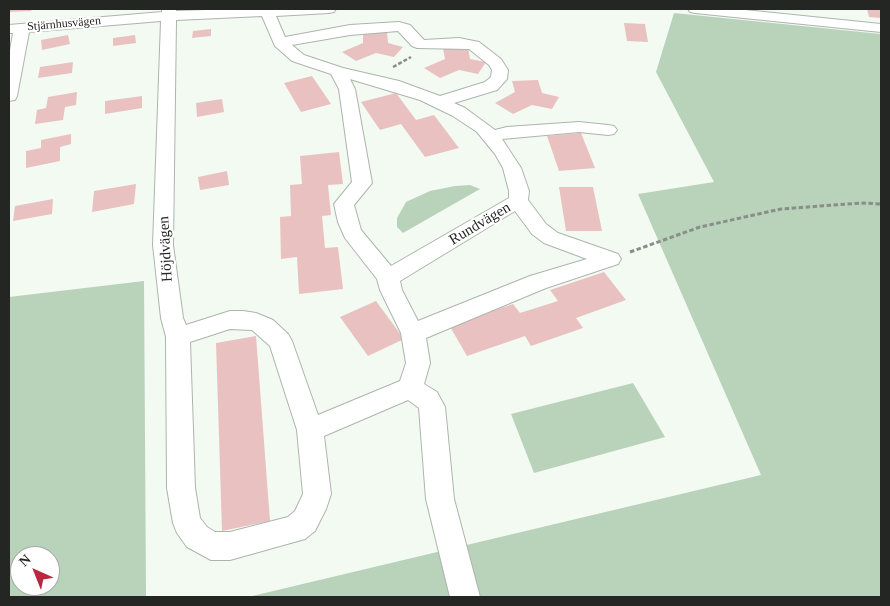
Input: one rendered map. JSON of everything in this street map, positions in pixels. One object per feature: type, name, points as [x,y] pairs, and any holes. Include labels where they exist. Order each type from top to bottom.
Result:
[{"type":"street","name":"Stjärnhusvägen","points":[[16,28],[169,12],[268,13],[329,9]]},
{"type":"street","points":[[695,9],[881,28]]},
{"type":"street","name":"Höjdvägen","points":[[169,12],[163,245],[172,318],[178,337],[181,488],[186,523],[197,537],[211,546],[230,546],[295,528],[304,522],[308,516],[317,494],[310,430],[280,341],[265,326],[256,322],[230,320],[178,337]]},
{"type":"street","name":"Rundvägen","points":[[268,13],[280,43],[298,58],[337,71],[401,87],[459,112],[483,128],[491,136],[504,153],[512,168],[519,191],[518,201],[388,278]]},
{"type":"street","points":[[280,43],[350,30],[397,26],[405,28],[417,43],[422,45],[459,43],[474,45],[495,62],[500,70],[499,79],[491,86],[439,102]]},
{"type":"street","points":[[9,96],[16,28]]},
{"type":"street","points":[[310,430],[410,388],[418,363],[413,333],[388,278],[352,232],[348,222],[344,204],[362,183],[353,136],[348,89],[337,71]]},
{"type":"street","points":[[491,136],[507,132],[579,127],[608,130]]},
{"type":"street","points":[[518,201],[539,229],[551,238],[610,259]]},
{"type":"street","points":[[413,333],[538,282],[610,259]]},
{"type":"street","points":[[410,388],[428,400],[432,407],[440,499],[465,597]]},
{"type":"path","points":[[366,78],[406,60],[422,45]]},
{"type":"path","points":[[610,259],[700,227],[781,210],[861,203],[881,204]]},
{"type":"green space","points":[[674,13],[881,34],[881,597],[248,597],[761,475],[638,194],[714,182],[656,72]]},
{"type":"green space","points":[[470,185],[480,189],[403,233],[397,227],[397,218],[406,202],[430,191]]},
{"type":"green space","points":[[144,281],[146,597],[9,597],[9,297]]},
{"type":"green space","points":[[633,383],[665,437],[534,473],[511,414]]},
{"type":"building","points":[[9,9],[32,9],[31,11],[9,12]]},
{"type":"building","points":[[867,9],[881,9],[881,18],[869,17]]},
{"type":"building","points":[[624,23],[645,24],[648,42],[627,41]]},
{"type":"building","points":[[211,29],[211,36],[192,38],[193,31]]},
{"type":"building","points":[[387,32],[388,43],[403,47],[394,57],[376,53],[356,61],[342,52],[363,43],[363,33]]},
{"type":"building","points":[[68,35],[70,44],[42,50],[41,40]]},
{"type":"building","points":[[135,35],[136,43],[113,46],[113,38]]},
{"type":"building","points":[[468,47],[470,59],[486,62],[478,74],[459,70],[440,78],[424,68],[445,59],[443,48]]},
{"type":"building","points":[[73,62],[72,73],[38,78],[40,67]]},
{"type":"building","points":[[312,76],[331,104],[301,112],[284,83]]},
{"type":"building","points":[[538,80],[542,93],[559,97],[552,109],[532,105],[513,114],[495,103],[515,92],[512,81]]},
{"type":"building","points":[[77,92],[76,105],[65,107],[63,120],[35,124],[37,110],[46,108],[48,97]]},
{"type":"building","points":[[396,93],[416,120],[434,115],[459,148],[425,157],[401,124],[380,130],[361,102]]},
{"type":"building","points":[[142,96],[142,108],[105,114],[105,101]]},
{"type":"building","points":[[222,99],[224,112],[197,117],[196,103]]},
{"type":"building","points":[[581,133],[595,168],[559,171],[547,136]]},
{"type":"building","points":[[71,134],[71,144],[60,147],[60,161],[26,168],[26,151],[41,148],[41,140]]},
{"type":"building","points":[[339,152],[343,184],[328,185],[331,215],[322,216],[325,248],[338,247],[343,289],[299,294],[297,257],[281,259],[280,217],[291,216],[290,185],[302,184],[300,156]]},
{"type":"building","points":[[227,171],[229,185],[200,190],[198,177]]},
{"type":"building","points":[[136,184],[134,204],[92,212],[94,191]]},
{"type":"building","points":[[559,187],[593,187],[602,231],[566,231]]},
{"type":"building","points":[[53,199],[52,214],[13,221],[15,206]]},
{"type":"building","points":[[604,272],[626,300],[576,318],[583,328],[531,346],[525,336],[467,356],[449,325],[513,304],[520,313],[558,301],[550,290]]},
{"type":"building","points":[[376,301],[404,339],[368,356],[340,317]]},
{"type":"building","points":[[256,336],[270,521],[222,531],[216,343]]}]
